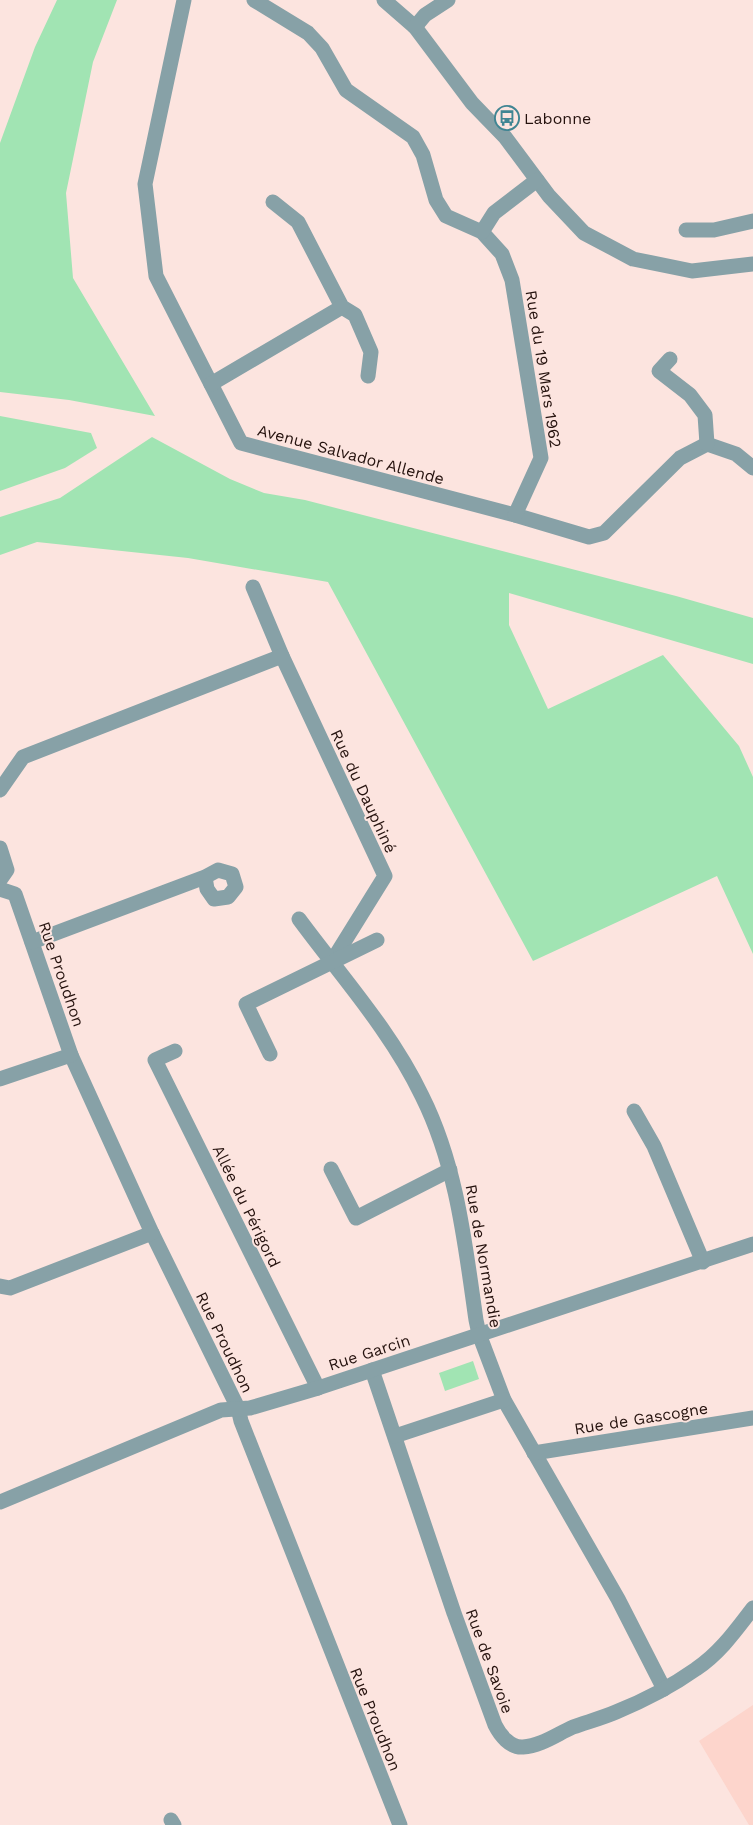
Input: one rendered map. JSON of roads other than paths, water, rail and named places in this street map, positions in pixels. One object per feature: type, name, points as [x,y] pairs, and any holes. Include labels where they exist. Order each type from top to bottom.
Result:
[{"type":"street","name":"Avenue Salvador Allende","points":[[184,0],[145,184],[156,276],[241,443],[515,515],[589,537],[604,533],[680,458],[707,444]]},
{"type":"street","points":[[254,0],[308,33],[322,48],[346,90],[413,137],[423,155],[436,200],[446,216],[482,232],[494,213],[537,180]]},
{"type":"street","points":[[384,0],[415,27],[472,103],[505,137],[549,196],[584,233],[633,259],[692,271],[753,264]]},
{"type":"street","points":[[415,27],[426,16],[448,0]]},
{"type":"street","points":[[273,202],[298,222],[342,307],[355,316],[371,352],[368,376]]},
{"type":"street","points":[[686,230],[714,230],[753,221]]},
{"type":"street","name":"Rue du 19 Mars 1962","points":[[482,232],[502,254],[512,280],[541,458],[515,515]]},
{"type":"street","points":[[211,384],[342,307]]},
{"type":"street","points":[[670,360],[659,371],[690,395],[705,415],[707,444],[736,454],[753,468]]},
{"type":"street","name":"Rue du Dauphiné","points":[[253,587],[282,656],[385,876],[331,963]]},
{"type":"street","points":[[0,790],[23,756],[282,656]]},
{"type":"street","points":[[0,848],[7,870],[0,880]]},
{"type":"street","points":[[32,942],[205,877]]},
{"type":"street","name":"Rue Proudhon","points":[[0,889],[15,894],[71,1055],[152,1233],[238,1408],[241,1421],[400,1825]]},
{"type":"street","name":"Rue de Normandie","points":[[299,919],[386,1034],[422,1096],[450,1170],[463,1228],[479,1334],[504,1400],[618,1598],[664,1689]]},
{"type":"street","points":[[270,1054],[246,1004],[377,940]]},
{"type":"street","name":"Allée du Périgord","points":[[175,1051],[155,1060],[318,1388]]},
{"type":"street","points":[[0,1079],[71,1055]]},
{"type":"street","points":[[634,1111],[654,1146],[703,1262]]},
{"type":"street","points":[[331,1169],[356,1218],[366,1219],[450,1170]]},
{"type":"street","points":[[0,1286],[10,1288],[152,1233]]},
{"type":"street","name":"Rue Garcin","points":[[0,1502],[221,1410],[250,1408],[318,1388],[753,1244]]},
{"type":"street","name":"Rue de Savoie","points":[[372,1370],[454,1613],[495,1725],[501,1736],[510,1743],[521,1748],[536,1745],[573,1727],[617,1712],[664,1689],[697,1668],[726,1643],[753,1608]]},
{"type":"street","points":[[395,1436],[504,1400]]},
{"type":"street","name":"Rue de Gascogne","points":[[534,1453],[753,1418]]},
{"type":"place","name":"Labonne","points":[[507,118]]}]
